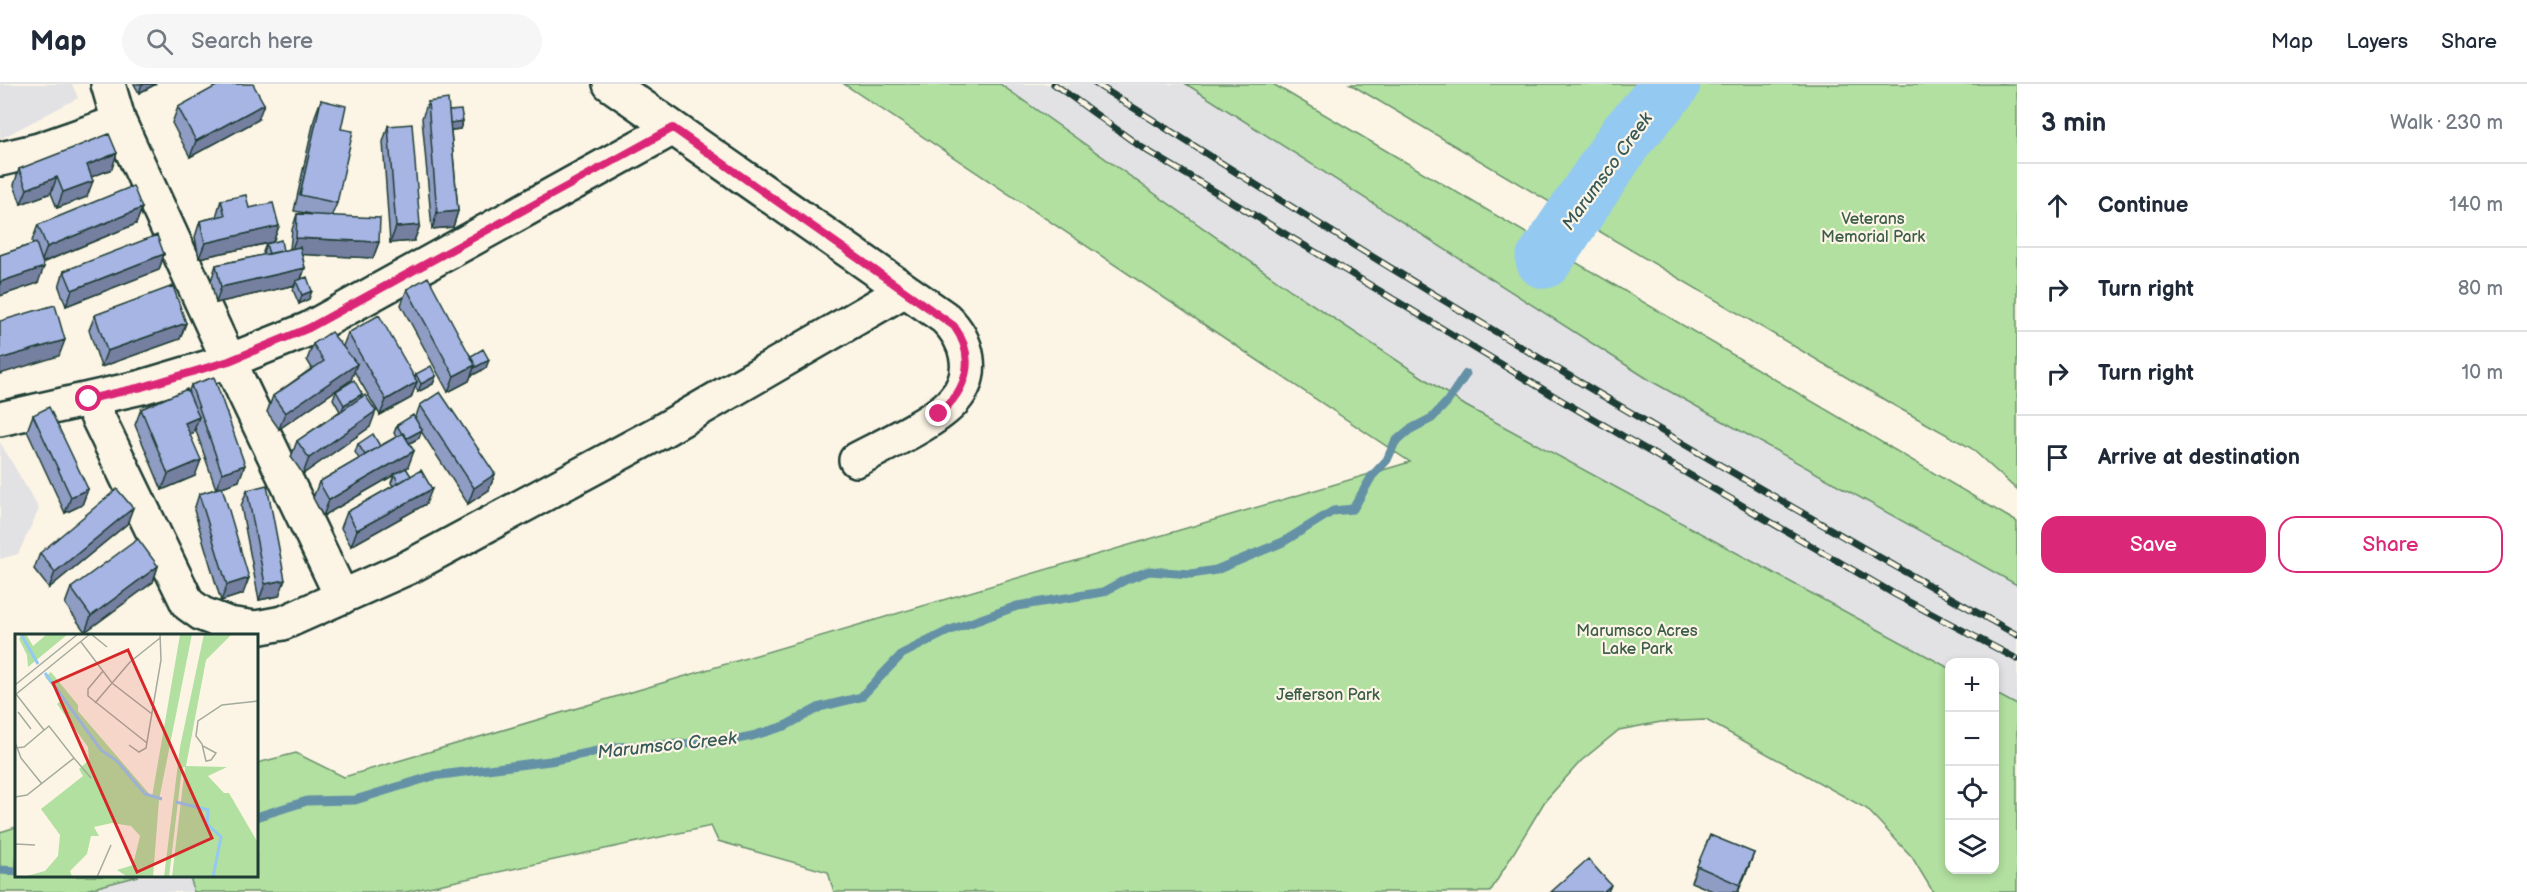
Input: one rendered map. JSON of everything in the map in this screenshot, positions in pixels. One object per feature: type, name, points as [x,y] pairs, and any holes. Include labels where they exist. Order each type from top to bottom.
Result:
[{"type":"lane","points":[[108,84],[119,123],[342,597]]},
{"type":"lane","points":[[610,84],[945,318],[959,333],[968,361],[965,382],[955,400],[939,414],[856,460]]},
{"type":"lane","points":[[1,159],[39,150],[119,123]]},
{"type":"lane","points":[[0,419],[142,387],[229,361],[309,328],[673,128]]},
{"type":"lane","points":[[89,399],[188,604],[202,614],[228,624],[256,628],[283,623],[409,567],[658,433],[905,290]]},
{"type":"shaded area","points":[[0,84],[72,84],[78,98],[0,139]]},
{"type":"shaded area","points":[[975,84],[1186,84],[1651,381],[2017,585],[2017,740],[1999,729],[1999,658],[1945,658],[1945,699],[1664,537]]},
{"type":"shaded area","points":[[0,442],[39,509],[18,554],[0,559]]},
{"type":"shaded area","points":[[135,877],[190,877],[194,892],[78,892]]},
{"type":"green space","name":"Jefferson Park","points":[[844,84],[1000,84],[1292,291],[1466,406],[1945,666],[1945,874],[1999,874],[1999,695],[2017,705],[2017,892],[1933,892],[1912,857],[1867,809],[1706,720],[1661,722],[1619,730],[1581,761],[1545,801],[1490,892],[834,892],[828,872],[718,841],[711,826],[406,892],[194,892],[190,877],[258,877],[258,763],[296,753],[344,777],[1410,462]]},
{"type":"green space","points":[[1186,84],[1273,84],[2017,522],[2017,585],[1651,381]]},
{"type":"green space","name":"Veterans Memorial Park","points":[[1350,84],[2017,84],[2017,490],[1971,448],[1895,406]]},
{"type":"green space","points":[[15,827],[15,877],[135,877],[78,892],[0,892],[0,832]]},
{"type":"building","points":[[220,84],[253,84],[264,104],[196,141],[178,107]]},
{"type":"building","points":[[448,99],[458,211],[437,213],[428,102]]},
{"type":"building","points":[[321,100],[346,106],[341,129],[353,131],[337,203],[300,195]]},
{"type":"building","points":[[461,110],[463,121],[450,123],[449,111]]},
{"type":"building","points":[[412,124],[420,225],[396,227],[388,126]]},
{"type":"building","points":[[109,134],[117,153],[87,165],[93,181],[63,192],[57,177],[27,189],[19,169]]},
{"type":"building","points":[[133,186],[142,208],[47,247],[38,225]]},
{"type":"building","points":[[246,195],[249,208],[273,203],[279,226],[205,243],[200,221],[225,215],[221,200]]},
{"type":"building","points":[[297,214],[380,218],[379,242],[296,238]]},
{"type":"building","points":[[157,235],[164,254],[72,290],[64,271]]},
{"type":"building","points":[[281,240],[283,251],[269,254],[266,244]]},
{"type":"building","points":[[36,243],[44,267],[0,282],[0,255]]},
{"type":"building","points":[[300,247],[305,268],[221,287],[216,265]]},
{"type":"building","points":[[307,277],[312,291],[302,295],[296,281]]},
{"type":"building","points":[[428,277],[475,365],[454,376],[407,289]]},
{"type":"building","points":[[173,286],[186,323],[107,351],[95,315]]},
{"type":"building","points":[[55,305],[65,340],[0,359],[0,321]]},
{"type":"building","points":[[379,315],[417,382],[386,400],[348,333]]},
{"type":"building","points":[[331,332],[357,364],[285,413],[273,396],[324,361],[313,344]]},
{"type":"building","points":[[483,349],[489,360],[474,368],[471,356]]},
{"type":"building","points":[[431,366],[436,376],[421,384],[416,374]]},
{"type":"building","points":[[214,377],[245,465],[222,473],[191,385]]},
{"type":"building","points":[[354,380],[362,394],[344,405],[336,391]]},
{"type":"building","points":[[187,389],[199,417],[185,423],[201,460],[168,474],[141,409]]},
{"type":"building","points":[[440,392],[495,474],[474,488],[420,405]]},
{"type":"building","points":[[365,395],[376,411],[309,458],[297,441]]},
{"type":"building","points":[[49,407],[88,489],[71,497],[33,415]]},
{"type":"building","points":[[413,415],[422,430],[407,438],[397,425]]},
{"type":"building","points":[[403,433],[414,451],[329,500],[319,482]]},
{"type":"building","points":[[373,434],[380,446],[365,455],[358,444]]},
{"type":"building","points":[[406,468],[411,476],[399,483],[394,474]]},
{"type":"building","points":[[421,470],[432,489],[357,530],[347,512]]},
{"type":"building","points":[[267,485],[285,580],[265,584],[247,490]]},
{"type":"building","points":[[222,487],[249,578],[227,585],[199,494]]},
{"type":"building","points":[[117,489],[133,508],[55,572],[40,553]]},
{"type":"building","points":[[138,539],[158,566],[91,616],[71,588]]},
{"type":"building","points":[[1710,835],[1754,853],[1740,885],[1697,866]]},
{"type":"building","points":[[1588,859],[1611,885],[1603,892],[1551,892]]},
{"type":"waterway","name":"Marumsco Creek","points":[[1544,260],[1627,136],[1672,84]]},
{"type":"waterway","name":"Marumsco Creek","points":[[258,816],[307,801],[355,800],[433,776],[550,761],[616,747],[722,742],[752,736],[785,726],[820,707],[861,697],[902,654],[948,631],[1017,606],[1103,592],[1149,571],[1191,574],[1216,570],[1283,542],[1333,511],[1353,509],[1372,476],[1387,460],[1395,442],[1409,430],[1432,418],[1447,402],[1466,374]]},
{"type":"waterway","name":"Marumsco Creek","points":[[0,870],[15,871]]},
{"type":"railway","points":[[1054,84],[1141,147],[1559,399],[1896,595],[2017,659]]},
{"type":"railway","points":[[1096,84],[1552,366],[2017,635]]},
{"type":"route","points":[[89,399],[142,387],[229,361],[309,328],[673,128],[954,326],[964,345],[968,361],[967,371],[965,382],[955,400],[939,414]]},
{"type":"park label","name":"Marumsco Acres Lake Park","points":[[1637,639]]}]
